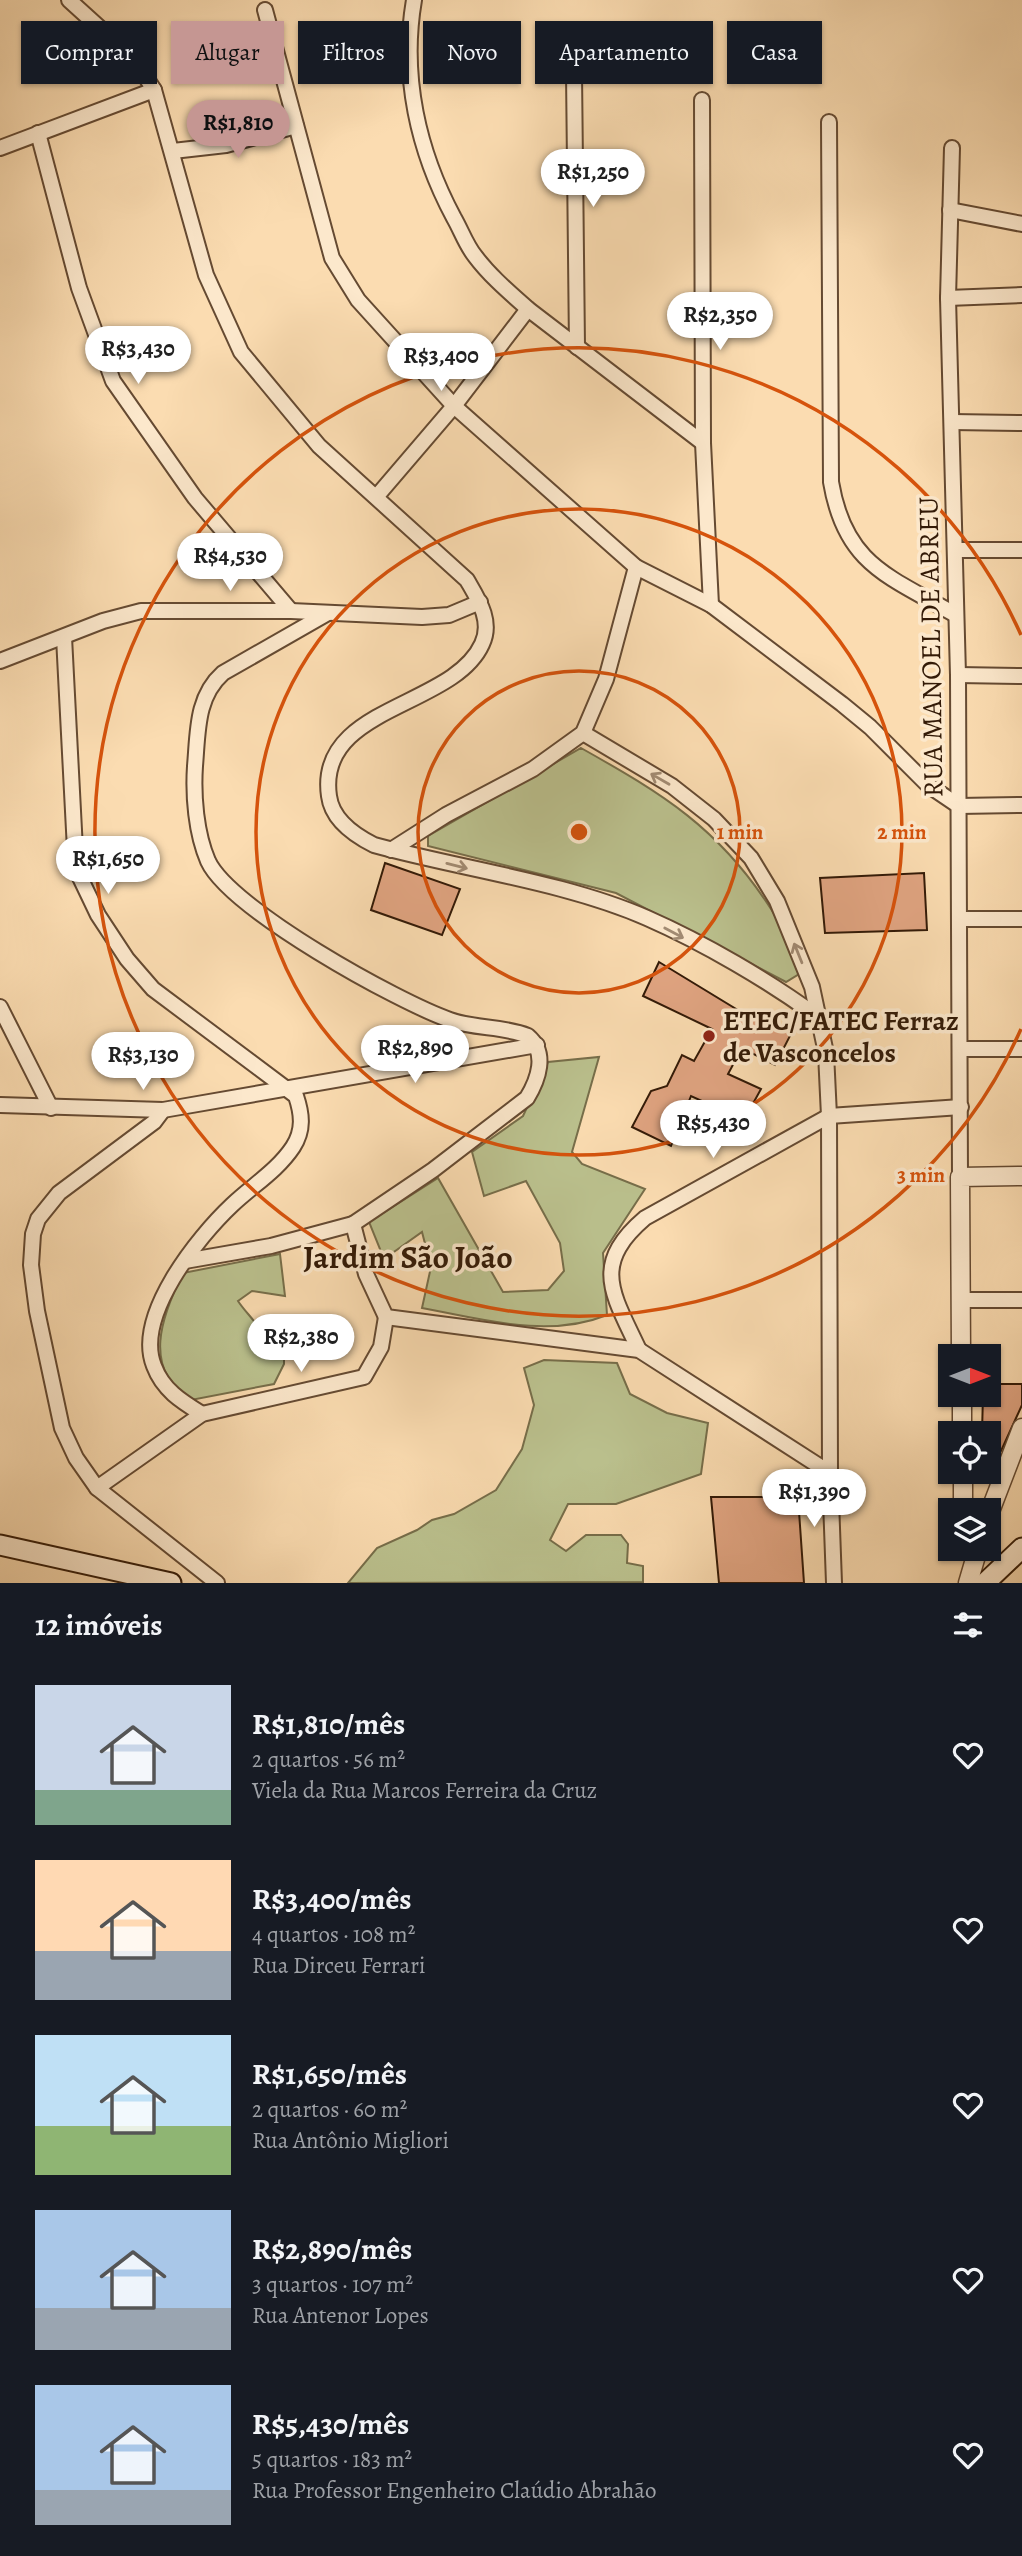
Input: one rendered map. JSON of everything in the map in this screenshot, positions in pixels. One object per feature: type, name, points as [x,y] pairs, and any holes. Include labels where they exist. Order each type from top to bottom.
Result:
[{"type":"main road","points":[[0,1545],[24,1548],[171,1583]]},
{"type":"main road","points":[[985,1583],[1022,1548]]},
{"type":"street","points":[[69,0],[135,60],[154,90],[206,275],[241,352],[319,446],[467,580],[480,602],[486,624],[483,642],[475,657],[449,677],[354,732],[340,746],[332,761],[327,786],[330,803],[339,819],[356,837],[391,850],[533,884],[648,918],[783,992],[818,1017]]},
{"type":"street","points":[[414,0],[407,54],[422,148],[446,204],[473,254],[502,286],[528,309],[703,443]]},
{"type":"street","points":[[265,10],[332,258],[358,300],[454,406],[636,567],[711,605],[870,727],[928,785],[958,806],[1022,805]]},
{"type":"street","points":[[574,84],[577,347]]},
{"type":"street","points":[[0,148],[154,90]]},
{"type":"street","points":[[702,100],[703,443],[711,605]]},
{"type":"street","points":[[828,122],[831,482],[836,510],[845,531],[868,562],[954,614]]},
{"type":"street","points":[[173,151],[226,145],[296,126]]},
{"type":"street","points":[[38,133],[79,288],[113,381],[195,498],[291,611]]},
{"type":"street","name":"RUA MANOEL DE ABREU","points":[[952,148],[948,298],[957,550],[954,614],[958,675],[961,919],[961,1344]]},
{"type":"street","points":[[950,210],[1022,224]]},
{"type":"street","points":[[948,298],[1022,295]]},
{"type":"street","points":[[377,496],[454,406],[528,309]]},
{"type":"street","points":[[952,422],[1022,423]]},
{"type":"street","points":[[957,550],[1022,550]]},
{"type":"street","points":[[391,850],[446,815],[533,769],[583,733],[606,679],[636,567]]},
{"type":"street","points":[[0,661],[103,621],[141,611],[291,611],[422,617],[449,615],[480,602]]},
{"type":"street","points":[[185,1261],[271,1246],[353,1224],[433,1170],[527,1098],[537,1082],[540,1064],[537,1045],[525,1035],[455,1022],[420,1010],[289,934],[250,906],[209,862],[195,802],[195,772],[203,700],[211,684],[223,673],[328,613]]},
{"type":"street","points":[[64,637],[76,869],[98,915],[127,959],[153,989],[296,1096],[302,1113],[301,1128],[294,1146],[270,1174],[233,1204],[185,1261],[159,1304],[151,1337],[153,1365],[175,1398],[202,1414]]},
{"type":"street","points":[[958,675],[1022,676]]},
{"type":"street","points":[[583,733],[672,786],[714,819],[751,858],[777,901],[811,987],[826,1053],[830,1473],[834,1583]]},
{"type":"street","points":[[961,919],[1022,919]]},
{"type":"street","points":[[783,992],[811,987]]},
{"type":"street","points":[[0,1007],[51,1108]]},
{"type":"street","points":[[0,1105],[163,1110],[537,1045]]},
{"type":"street","points":[[961,1049],[1022,1049]]},
{"type":"street","points":[[639,1350],[615,1296],[610,1276],[614,1251],[626,1234],[645,1218],[828,1116],[961,1107]]},
{"type":"street","points":[[163,1110],[154,1122],[59,1193],[38,1219],[33,1234],[31,1265],[37,1311],[62,1428],[76,1458],[97,1488],[216,1583]]},
{"type":"street","points":[[960,1177],[1022,1176]]},
{"type":"street","points":[[97,1488],[202,1414],[364,1377],[381,1347],[386,1317],[366,1273],[353,1224]]},
{"type":"street","points":[[961,1300],[1022,1300]]},
{"type":"street","points":[[386,1317],[639,1350],[830,1473]]},
{"type":"street","points":[[995,1498],[1022,1428]]},
{"type":"street","points":[[0,1534],[24,1548]]},
{"type":"street","points":[[965,1561],[966,1583]]},
{"type":"street","points":[[966,1583],[974,1561]]},
{"type":"green space","points":[[581,748],[638,781],[687,815],[731,856],[771,909],[799,974],[786,982],[616,893],[428,846],[428,836]]},
{"type":"green space","points":[[599,1057],[572,1152],[582,1164],[645,1189],[603,1253],[607,1315],[562,1326],[538,1326],[515,1325],[422,1308],[431,1267],[422,1232],[384,1259],[369,1222],[438,1178],[503,1292],[548,1290],[564,1271],[560,1243],[526,1181],[484,1196],[472,1152],[523,1116],[548,1062]]},
{"type":"green space","points":[[280,1254],[285,1296],[252,1291],[238,1301],[261,1332],[256,1345],[259,1351],[284,1356],[284,1364],[274,1384],[191,1400],[175,1387],[166,1373],[161,1357],[163,1323],[183,1273]]},
{"type":"green space","points":[[544,1360],[617,1363],[630,1394],[667,1413],[708,1423],[701,1474],[616,1504],[568,1504],[550,1540],[566,1551],[586,1535],[621,1535],[628,1544],[627,1563],[643,1566],[643,1582],[348,1583],[377,1548],[417,1530],[432,1520],[454,1514],[496,1490],[522,1449],[534,1405],[524,1368]]},
{"type":"building","points":[[385,863],[460,889],[442,935],[371,910]]},
{"type":"building","points":[[924,873],[927,930],[825,933],[820,878]]},
{"type":"building","points":[[659,962],[751,1018],[754,1011],[792,1032],[775,1065],[742,1048],[728,1074],[761,1089],[744,1120],[691,1096],[671,1146],[632,1127],[651,1091],[667,1086],[682,1055],[694,1061],[712,1029],[643,996]]},
{"type":"building","points":[[1001,1384],[1022,1384],[1022,1405],[1001,1451],[1001,1421],[982,1421],[983,1407],[1001,1407]]},
{"type":"building","points":[[711,1497],[798,1497],[804,1583],[719,1583]]},
{"type":"place","name":"ETEC/FATEC Ferraz de Vasconcelos","points":[[709,1036]]},
{"type":"district","name":"Jardim São João","points":[[408,1257]]}]
